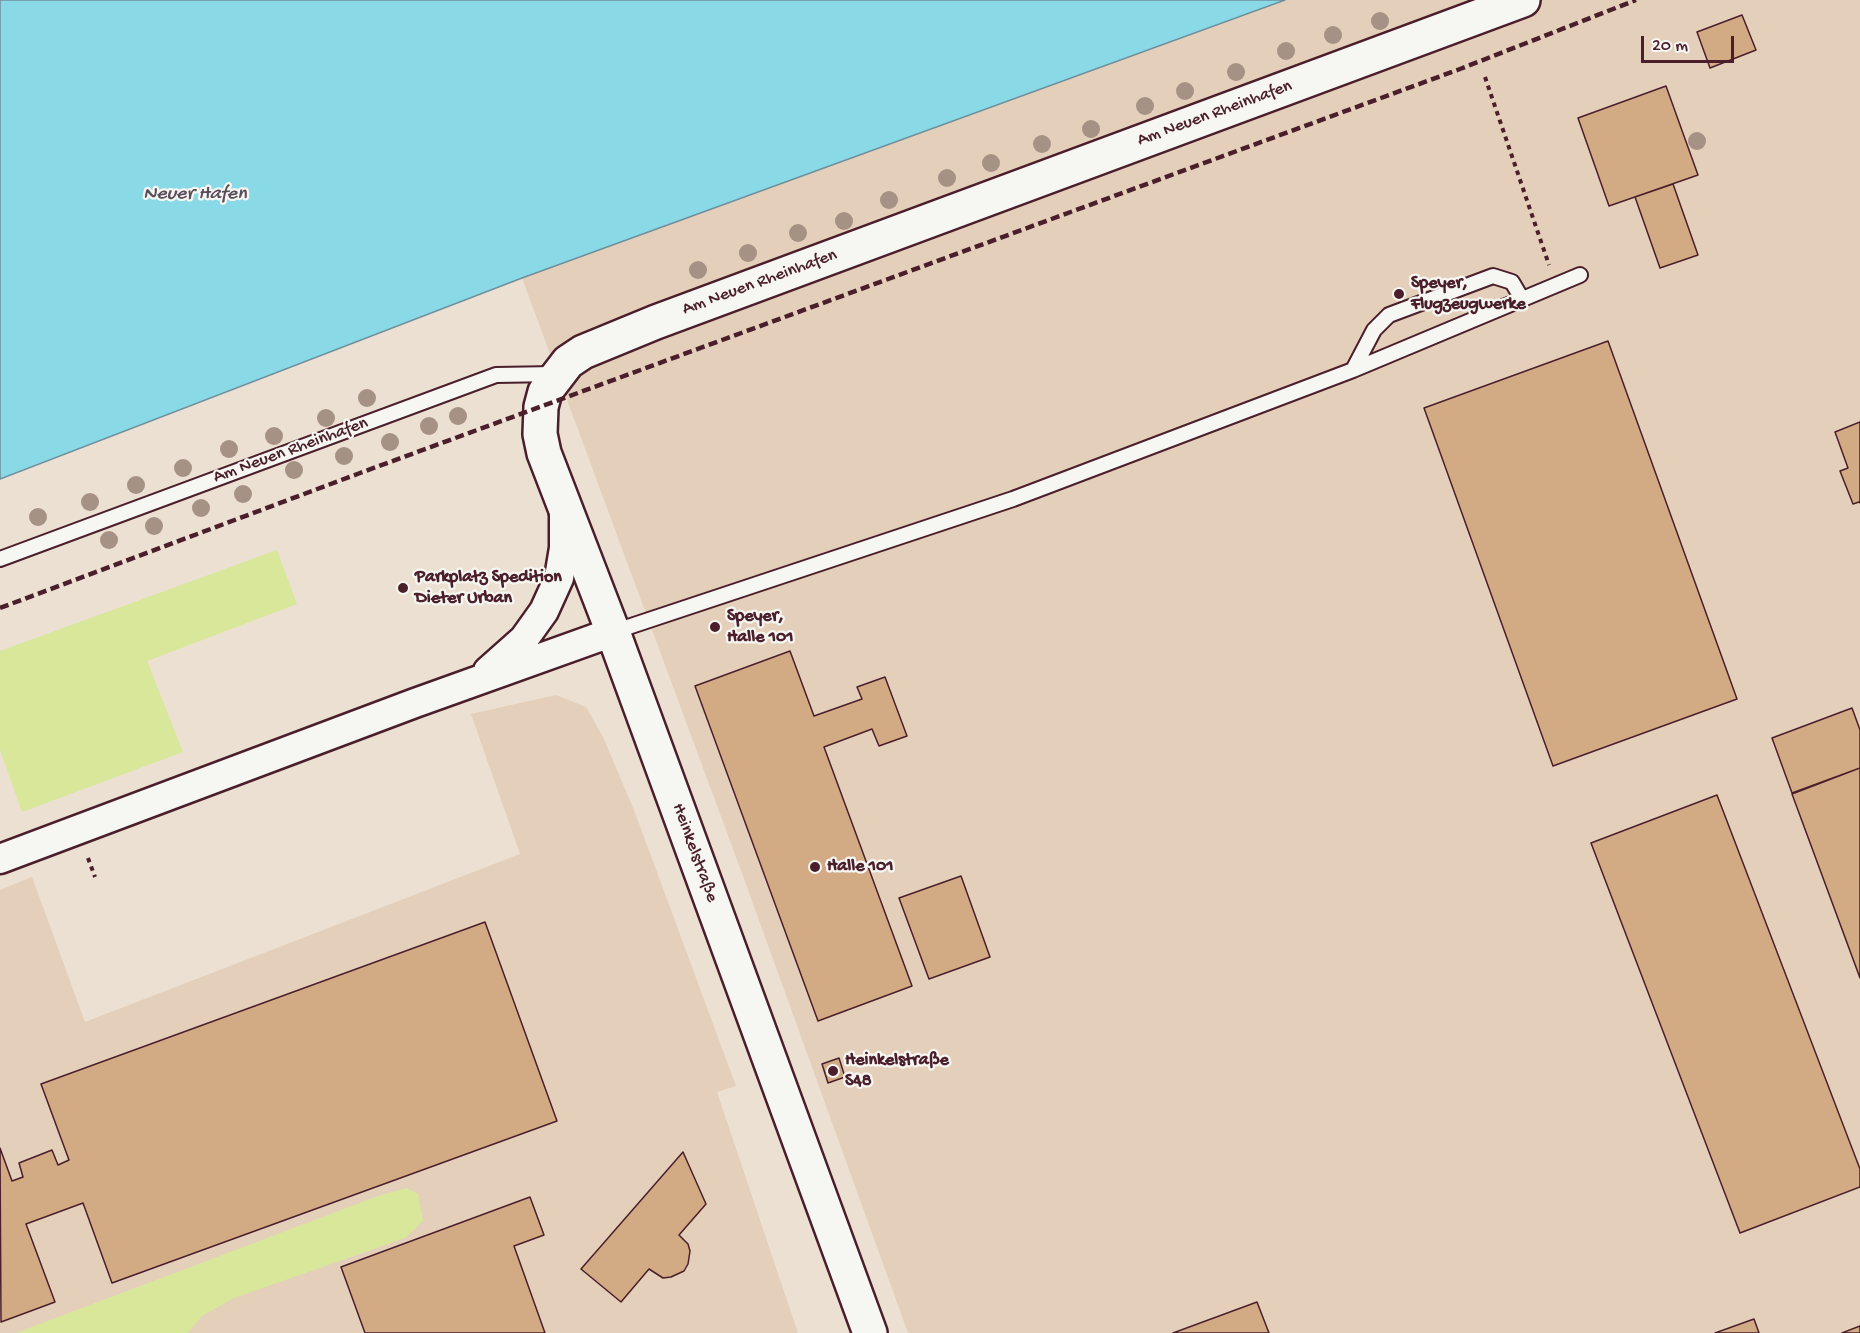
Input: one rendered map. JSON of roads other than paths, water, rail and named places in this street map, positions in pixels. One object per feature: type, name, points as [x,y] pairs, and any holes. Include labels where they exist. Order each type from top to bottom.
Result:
[{"type":"street","name":"Am Neuen Rheinhafen","points":[[557,374],[568,362],[583,352],[656,322],[1523,0]]},
{"type":"street","name":"Heinkelstraße","points":[[557,374],[545,392],[541,407],[540,434],[544,453],[613,632],[870,1333]]},
{"type":"street","points":[[477,680],[524,639],[544,611],[559,578],[561,568],[564,548],[564,505]]},
{"type":"street","points":[[0,860],[477,680],[613,632]]},
{"type":"lane","points":[[613,632],[1013,499],[1353,370],[1580,275]]},
{"type":"lane","points":[[1353,370],[1374,330],[1389,315],[1493,276],[1512,282],[1522,300]]},
{"type":"lane","name":"Am Neuen Rheinhafen","points":[[0,559],[496,375],[557,374]]},
{"type":"water","name":"Neuer Hafen","points":[[0,0],[1285,0],[522,278],[0,479]]},
{"type":"railway","points":[[0,608],[360,473],[1460,69],[1636,0]]},
{"type":"place","name":"Speyer, Flugzeugwerke","points":[[1399,294]]},
{"type":"place","name":"Parkplatz Spedition Dieter Urban","points":[[403,588]]},
{"type":"place","name":"Speyer, Halle 101","points":[[715,627]]},
{"type":"place","name":"Halle 101","points":[[815,867]]},
{"type":"place","name":"Heinkelstraße S48","points":[[833,1071]]}]
